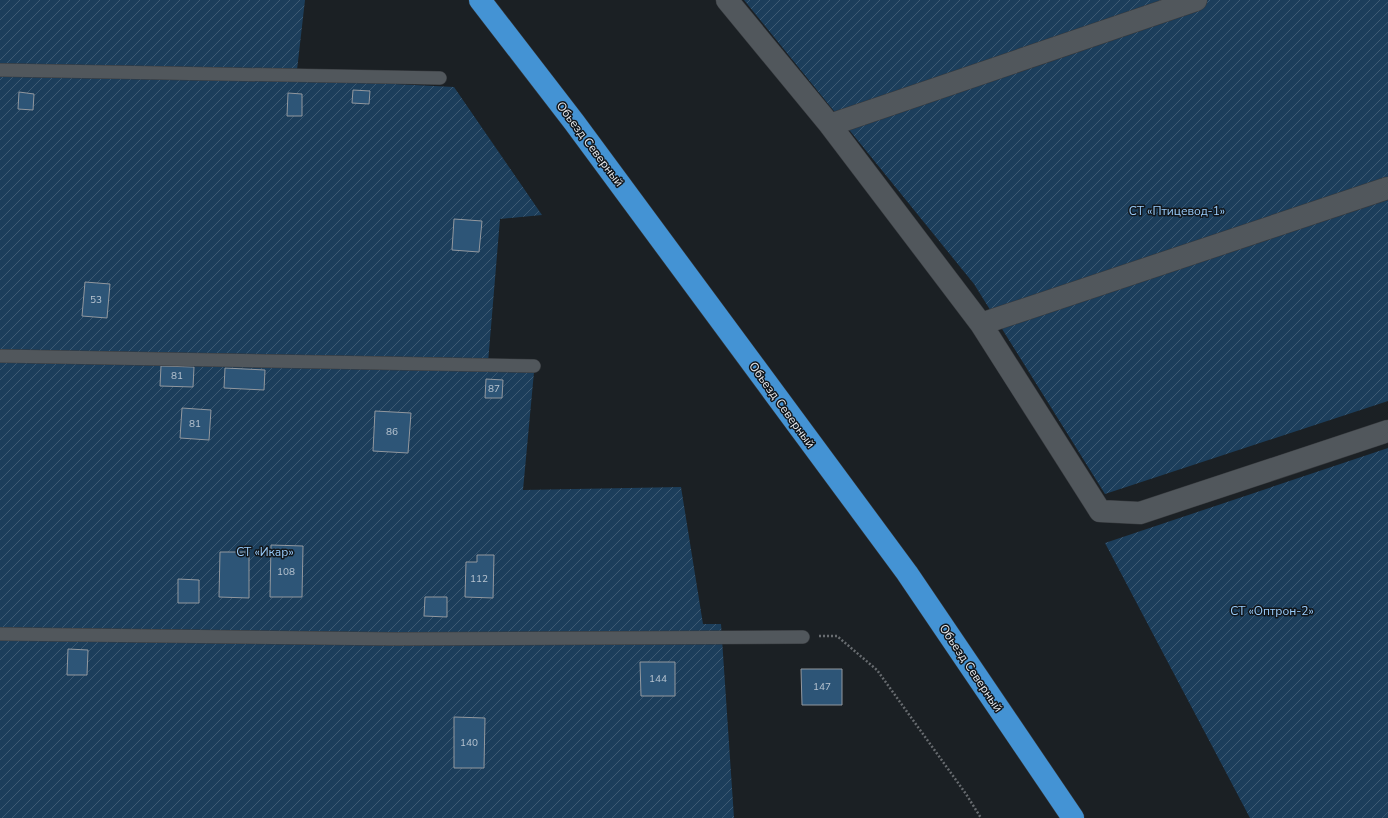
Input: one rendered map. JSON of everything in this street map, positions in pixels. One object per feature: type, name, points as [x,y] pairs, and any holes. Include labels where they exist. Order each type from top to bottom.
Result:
[{"type":"highway","name":"Обьезд Северный","points":[[480,0],[578,129],[906,573],[1073,818]]},
{"type":"street","points":[[727,0],[830,125],[981,324],[1100,511],[1140,513],[1388,431]]},
{"type":"street","points":[[830,125],[1196,0]]},
{"type":"street","points":[[981,324],[1388,188]]},
{"type":"lane","points":[[0,70],[440,78]]},
{"type":"lane","points":[[0,356],[534,366]]},
{"type":"lane","points":[[0,634],[395,639],[803,637]]},
{"type":"path","points":[[803,637],[837,636],[877,670],[966,794],[981,818]]},
{"type":"green space","name":"СТ «Икар»","points":[[0,0],[305,0],[296,79],[454,87],[542,215],[500,219],[488,363],[534,372],[523,490],[681,487],[703,624],[721,624],[734,818],[0,818]]},
{"type":"green space","name":"СТ «Птицевод-1»","points":[[744,0],[1388,0],[1388,401],[1105,494],[974,284]]},
{"type":"green space","name":"СТ «Оптрон-2»","points":[[1388,448],[1388,818],[1250,818],[1105,543]]},
{"type":"building","points":[[353,90],[370,91],[369,104],[352,103]]},
{"type":"building","points":[[19,92],[34,94],[33,110],[18,109]]},
{"type":"building","points":[[288,93],[302,94],[302,116],[287,116]]},
{"type":"building","points":[[454,219],[482,221],[479,252],[452,250]]},
{"type":"building","points":[[85,282],[110,284],[107,318],[82,316]]},
{"type":"building","points":[[161,366],[194,367],[193,387],[160,386]]},
{"type":"building","points":[[225,368],[265,370],[264,390],[224,388]]},
{"type":"building","points":[[486,379],[503,380],[502,398],[485,398]]},
{"type":"building","points":[[182,408],[211,410],[209,440],[180,438]]},
{"type":"building","points":[[375,411],[411,413],[408,453],[373,451]]},
{"type":"building","points":[[271,545],[303,546],[302,597],[270,597]]},
{"type":"building","points":[[220,552],[249,552],[249,598],[219,597]]},
{"type":"building","points":[[477,555],[494,555],[493,598],[465,597],[466,562],[477,562]]},
{"type":"building","points":[[178,579],[199,580],[199,603],[178,603]]},
{"type":"building","points":[[425,597],[447,597],[447,617],[424,616]]},
{"type":"building","points":[[68,649],[88,650],[87,675],[67,675]]},
{"type":"building","points":[[640,662],[675,662],[675,696],[641,696]]},
{"type":"building","points":[[801,669],[842,669],[842,705],[802,705]]},
{"type":"building","points":[[454,717],[485,718],[484,768],[454,768]]}]
